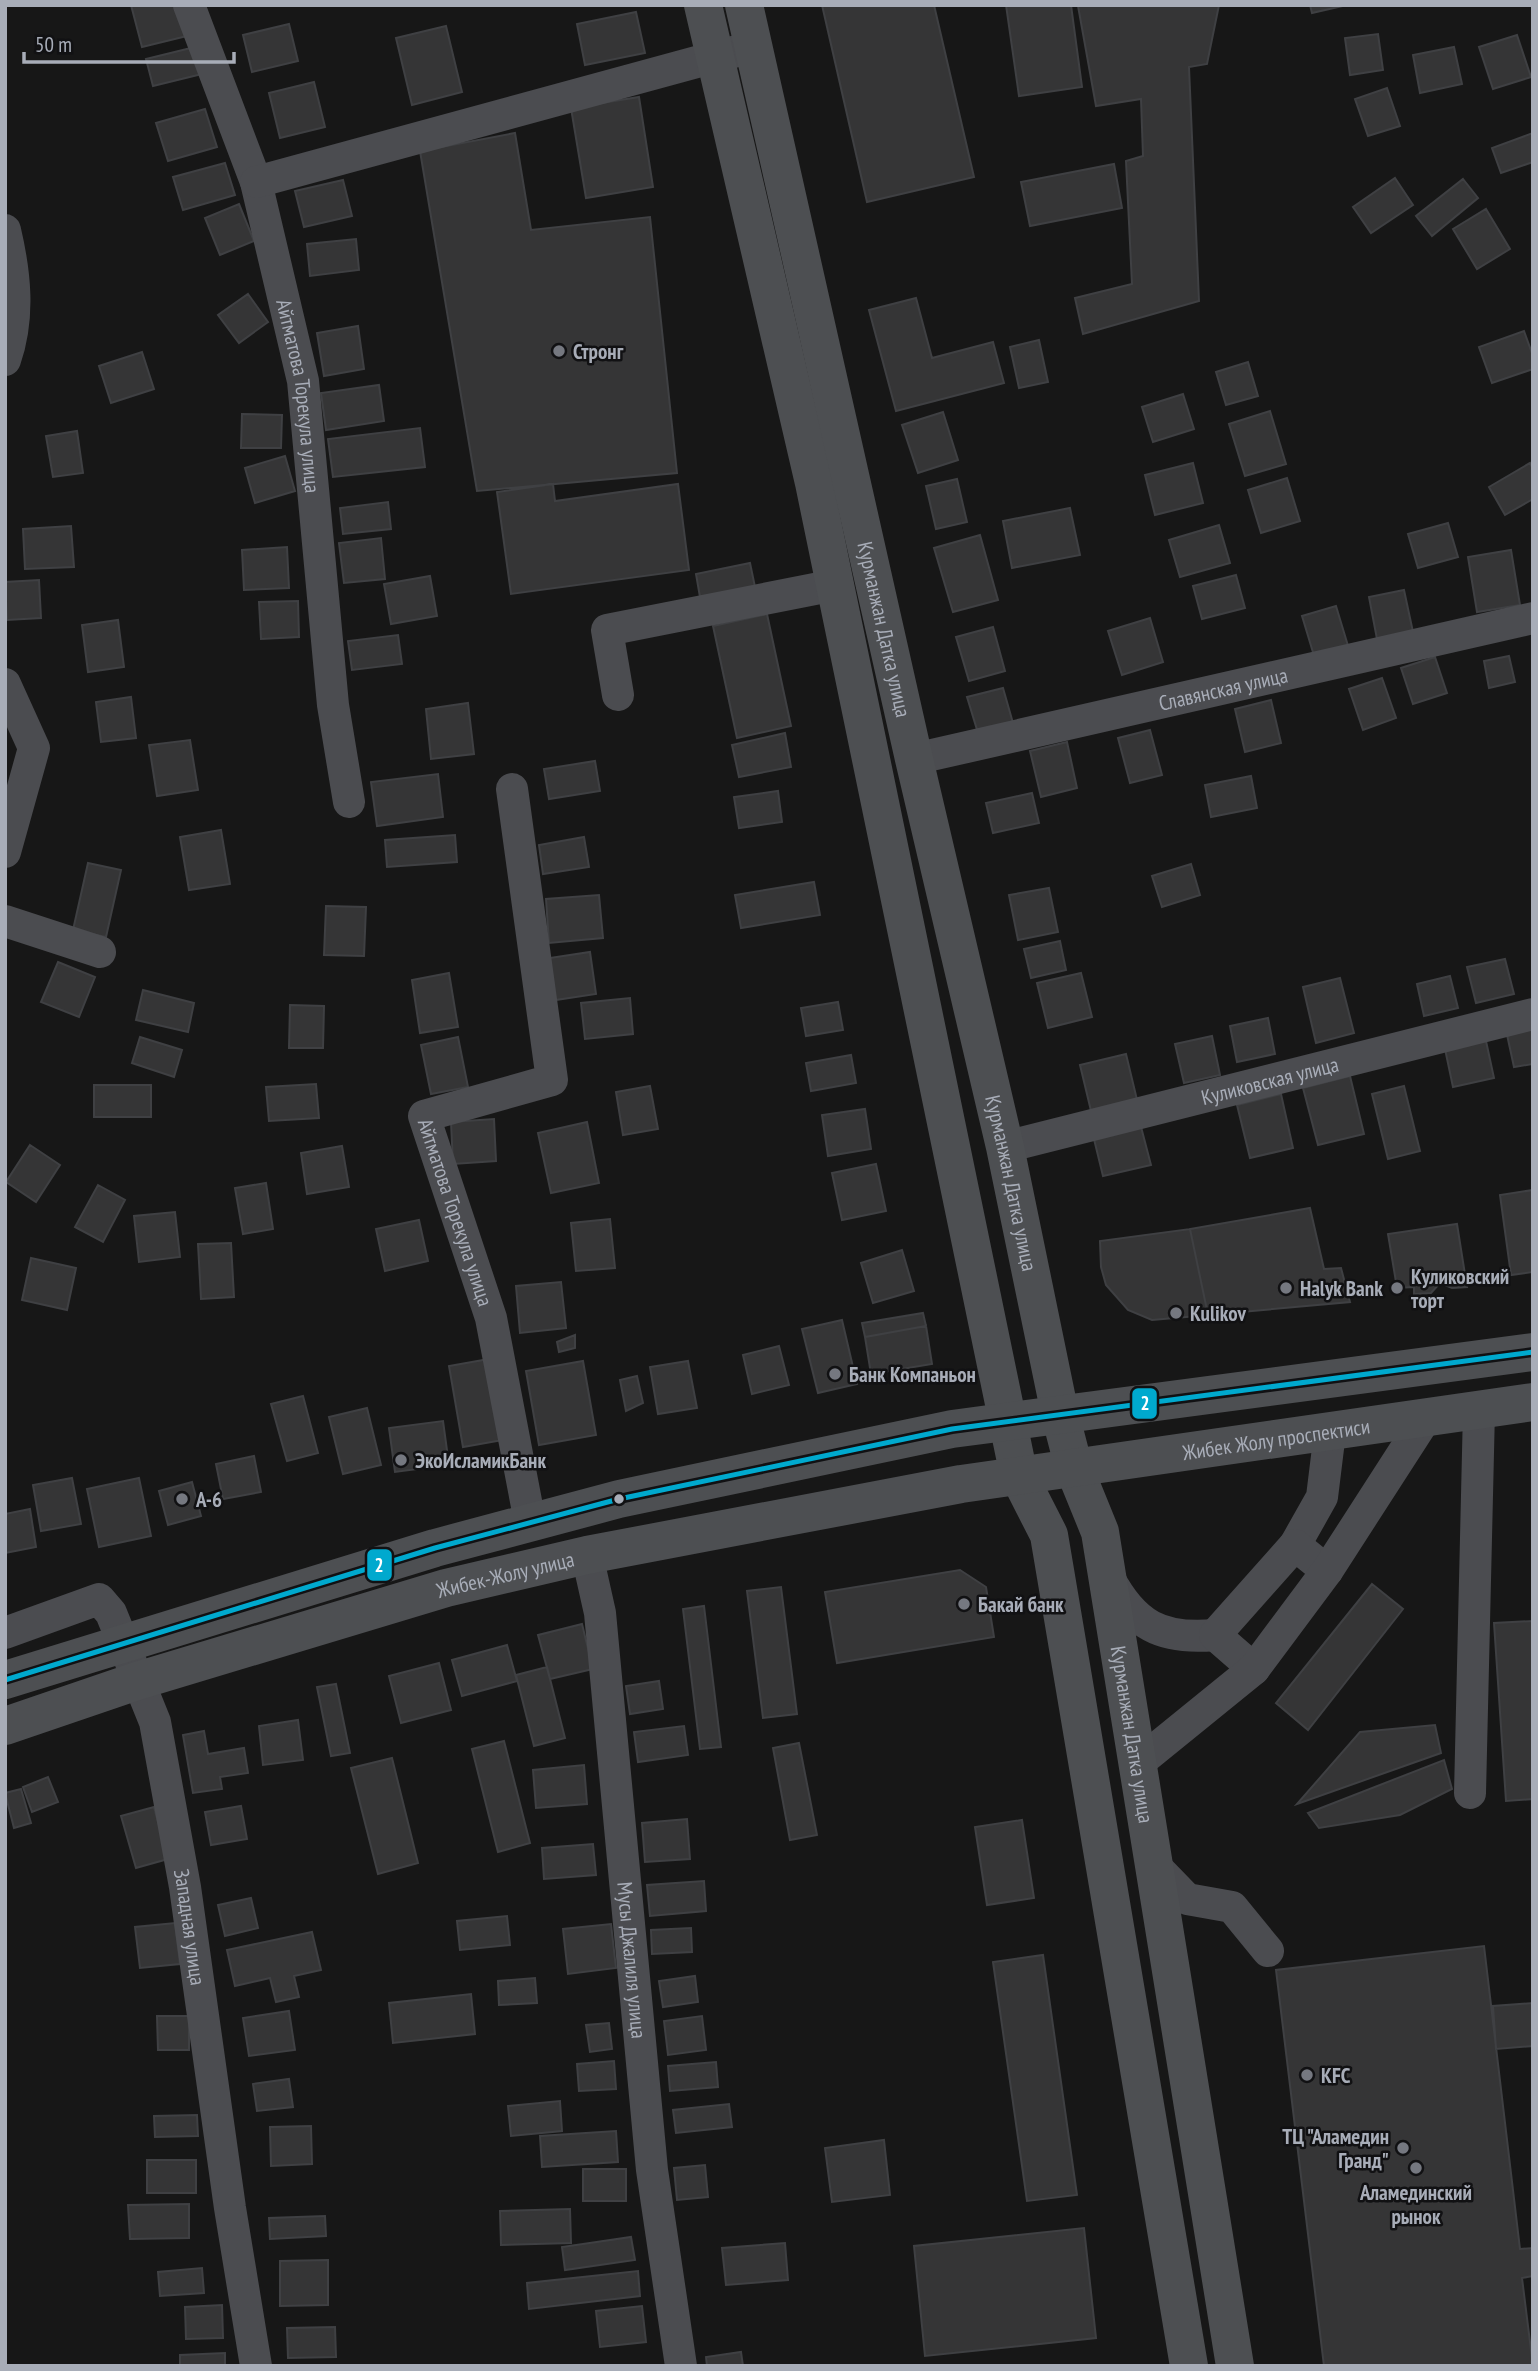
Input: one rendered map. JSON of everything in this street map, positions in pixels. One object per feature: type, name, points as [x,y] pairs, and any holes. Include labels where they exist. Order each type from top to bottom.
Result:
[{"type":"main road","name":"Курманжан Датка улица","points":[[703,5],[835,585],[1019,1476],[1049,1535],[1189,2366]]},
{"type":"main road","name":"Курманжан Датка улица","points":[[744,5],[914,759],[1006,1147],[1060,1414],[1074,1468],[1100,1532],[1235,2366]]},
{"type":"main road","points":[[1008,1421],[1533,1352]]},
{"type":"main road","name":"Жибек Жолу проспектиси","points":[[1019,1476],[1533,1402]]},
{"type":"main road","name":"Жибек-Жолу улица","points":[[5,1680],[120,1642],[435,1548],[619,1499],[938,1432],[1008,1421]]},
{"type":"main road","name":"Жибек-Жолу улица","points":[[5,1726],[137,1681],[446,1588],[587,1555],[1019,1476]]},
{"type":"street","name":"Айтматова Торекула улица","points":[[189,5],[256,182],[303,381],[333,705],[349,802]]},
{"type":"street","points":[[256,182],[753,47]]},
{"type":"street","points":[[5,230],[15,276],[12,341],[5,360]]},
{"type":"street","points":[[618,695],[607,630],[835,585]]},
{"type":"street","name":"Славянская улица","points":[[914,759],[1533,618]]},
{"type":"street","points":[[5,684],[34,748],[5,852]]},
{"type":"street","name":"Айтматова Торекула улица","points":[[512,789],[552,1080],[424,1116],[491,1318],[530,1522]]},
{"type":"street","points":[[5,921],[100,951]]},
{"type":"street","name":"Куликовская улица","points":[[1006,1147],[1533,1014]]},
{"type":"street","points":[[1470,1793],[1479,1410]]},
{"type":"street","points":[[1137,1764],[1254,1669],[1327,1571],[1425,1419]]},
{"type":"street","points":[[1215,1635],[1295,1545],[1322,1497],[1330,1432]]},
{"type":"street","points":[[1295,1545],[1327,1571]]},
{"type":"street","name":"Мусы Джалиля улица","points":[[587,1555],[600,1614],[652,2170],[681,2366]]},
{"type":"street","points":[[1106,1571],[1118,1594],[1146,1626],[1168,1634],[1215,1635],[1254,1669]]},
{"type":"street","name":"Западная улица","points":[[5,1633],[99,1600],[111,1612],[120,1642],[155,1722],[185,1887],[230,2208],[256,2366]]},
{"type":"street","points":[[1154,1865],[1187,1899],[1232,1907],[1268,1951]]},
{"type":"building","points":[[131,5],[179,5],[187,36],[142,47]]},
{"type":"building","points":[[822,5],[934,5],[974,177],[867,202]]},
{"type":"building","points":[[1006,5],[1071,5],[1082,87],[1019,96]]},
{"type":"building","points":[[1219,5],[1207,64],[1189,67],[1199,301],[1083,334],[1075,298],[1132,284],[1126,161],[1143,156],[1141,99],[1096,106],[1078,6]]},
{"type":"building","points":[[1310,5],[1347,5],[1312,13]]},
{"type":"building","points":[[636,12],[645,53],[585,65],[577,24]]},
{"type":"building","points":[[289,24],[298,61],[252,72],[243,35]]},
{"type":"building","points":[[446,26],[462,92],[412,105],[396,38]]},
{"type":"building","points":[[1378,34],[1383,70],[1350,75],[1345,38]]},
{"type":"building","points":[[1517,35],[1531,77],[1493,89],[1479,47]]},
{"type":"building","points":[[195,47],[202,74],[153,86],[146,59]]},
{"type":"building","points":[[1454,47],[1462,84],[1420,93],[1413,55]]},
{"type":"building","points":[[314,82],[325,127],[280,138],[269,93]]},
{"type":"building","points":[[1387,88],[1400,126],[1368,136],[1355,99]]},
{"type":"building","points":[[639,97],[653,187],[586,198],[571,108]]},
{"type":"building","points":[[205,109],[217,147],[168,161],[156,123]]},
{"type":"building","name":"Стронг","points":[[515,133],[531,230],[650,217],[677,473],[477,491],[420,151]]},
{"type":"building","points":[[1533,133],[1533,162],[1501,173],[1492,148]]},
{"type":"building","points":[[225,163],[235,195],[183,210],[173,177]]},
{"type":"building","points":[[1114,164],[1122,208],[1030,226],[1021,182]]},
{"type":"building","points":[[1395,178],[1413,205],[1371,233],[1353,207]]},
{"type":"building","points":[[1463,179],[1478,198],[1432,236],[1416,216]]},
{"type":"building","points":[[343,180],[352,216],[304,227],[295,191]]},
{"type":"building","points":[[239,204],[254,241],[220,255],[205,218]]},
{"type":"building","points":[[1486,209],[1510,249],[1477,269],[1453,229]]},
{"type":"building","points":[[356,239],[359,270],[310,276],[307,244]]},
{"type":"building","points":[[248,294],[268,322],[239,343],[218,315]]},
{"type":"building","points":[[916,298],[932,358],[993,342],[1004,383],[896,411],[869,310]]},
{"type":"building","points":[[358,326],[364,369],[324,376],[317,333]]},
{"type":"building","points":[[1524,331],[1533,356],[1533,369],[1492,383],[1479,347]]},
{"type":"building","points":[[1039,340],[1048,382],[1019,388],[1010,347]]},
{"type":"building","points":[[142,352],[154,389],[111,403],[99,366]]},
{"type":"building","points":[[1248,362],[1258,396],[1226,405],[1216,372]]},
{"type":"building","points":[[379,385],[384,421],[326,430],[321,393]]},
{"type":"building","points":[[1183,394],[1194,429],[1153,442],[1142,407]]},
{"type":"building","points":[[1270,411],[1286,464],[1245,476],[1229,424]]},
{"type":"building","points":[[943,412],[958,460],[918,473],[902,425]]},
{"type":"building","points":[[242,414],[282,415],[281,448],[241,448]]},
{"type":"building","points":[[420,428],[425,467],[333,477],[328,439]]},
{"type":"building","points":[[77,431],[83,473],[53,477],[46,436]]},
{"type":"building","points":[[285,456],[295,491],[255,503],[245,468]]},
{"type":"building","points":[[1193,463],[1203,503],[1155,515],[1145,475]]},
{"type":"building","points":[[1530,463],[1533,469],[1533,499],[1505,515],[1489,487]]},
{"type":"building","points":[[1287,478],[1300,521],[1261,533],[1248,490]]},
{"type":"building","points":[[957,479],[967,522],[936,529],[926,486]]},
{"type":"building","points":[[553,484],[555,501],[678,484],[689,570],[511,594],[497,492]]},
{"type":"building","points":[[388,502],[391,529],[343,534],[340,508]]},
{"type":"building","points":[[1070,508],[1080,555],[1012,568],[1003,521]]},
{"type":"building","points":[[1448,523],[1458,557],[1418,568],[1408,534]]},
{"type":"building","points":[[1219,525],[1230,563],[1180,577],[1169,540]]},
{"type":"building","points":[[71,526],[74,567],[25,569],[23,529]]},
{"type":"building","points":[[980,535],[998,600],[953,612],[934,548]]},
{"type":"building","points":[[381,538],[385,579],[344,583],[339,543]]},
{"type":"building","points":[[287,547],[289,588],[244,590],[242,550]]},
{"type":"building","points":[[1511,550],[1520,605],[1477,612],[1468,557]]},
{"type":"building","points":[[750,563],[755,587],[700,597],[696,574]]},
{"type":"building","points":[[1236,575],[1245,608],[1202,619],[1193,586]]},
{"type":"building","points":[[430,576],[437,616],[391,624],[384,584]]},
{"type":"building","points":[[39,580],[41,618],[7,620],[5,582]]},
{"type":"building","points":[[1404,590],[1413,632],[1377,639],[1369,597]]},
{"type":"building","points":[[298,601],[299,637],[261,639],[259,602]]},
{"type":"building","points":[[1336,606],[1349,649],[1315,659],[1302,616]]},
{"type":"building","points":[[767,614],[791,726],[737,738],[713,626]]},
{"type":"building","points":[[1150,618],[1163,662],[1122,675],[1108,631]]},
{"type":"building","points":[[118,620],[124,667],[88,672],[82,625]]},
{"type":"building","points":[[993,627],[1005,671],[969,681],[956,637]]},
{"type":"building","points":[[398,635],[402,664],[352,670],[348,641]]},
{"type":"building","points":[[1509,656],[1515,682],[1489,688],[1484,661]]},
{"type":"building","points":[[1435,657],[1447,693],[1413,704],[1401,668]]},
{"type":"building","points":[[1382,678],[1396,718],[1363,730],[1349,689]]},
{"type":"building","points":[[1003,688],[1013,723],[978,733],[967,697]]},
{"type":"building","points":[[131,697],[136,738],[101,742],[96,702]]},
{"type":"building","points":[[1271,700],[1281,743],[1245,752],[1235,709]]},
{"type":"building","points":[[468,703],[474,754],[431,759],[426,709]]},
{"type":"building","points":[[1150,730],[1162,775],[1130,783],[1118,738]]},
{"type":"building","points":[[785,733],[791,767],[739,777],[732,745]]},
{"type":"building","points":[[190,740],[198,790],[157,796],[149,745]]},
{"type":"building","points":[[1067,742],[1077,788],[1041,797],[1030,751]]},
{"type":"building","points":[[595,761],[600,791],[549,799],[544,769]]},
{"type":"building","points":[[438,774],[443,817],[377,826],[371,782]]},
{"type":"building","points":[[1251,776],[1257,808],[1211,817],[1205,785]]},
{"type":"building","points":[[778,791],[782,822],[739,828],[734,797]]},
{"type":"building","points":[[1032,793],[1039,823],[993,833],[986,803]]},
{"type":"building","points":[[221,830],[230,884],[189,890],[180,837]]},
{"type":"building","points":[[455,835],[457,862],[387,867],[385,840]]},
{"type":"building","points":[[584,837],[589,867],[543,874],[539,845]]},
{"type":"building","points":[[88,863],[121,870],[106,937],[73,930]]},
{"type":"building","points":[[1191,864],[1200,895],[1162,907],[1152,876]]},
{"type":"building","points":[[814,882],[820,915],[741,928],[735,895]]},
{"type":"building","points":[[1049,888],[1058,932],[1018,940],[1009,895]]},
{"type":"building","points":[[599,895],[603,938],[549,943],[546,899]]},
{"type":"building","points":[[326,906],[366,907],[364,956],[324,955]]},
{"type":"building","points":[[1060,941],[1066,970],[1031,978],[1024,949]]},
{"type":"building","points":[[590,952],[596,994],[549,1001],[543,959]]},
{"type":"building","points":[[1505,959],[1514,994],[1476,1003],[1467,967]]},
{"type":"building","points":[[58,962],[95,977],[79,1017],[41,1002]]},
{"type":"building","points":[[449,973],[458,1027],[420,1033],[412,980]]},
{"type":"building","points":[[1081,973],[1092,1017],[1048,1028],[1037,983]]},
{"type":"building","points":[[1450,976],[1458,1008],[1424,1016],[1417,984]]},
{"type":"building","points":[[1340,978],[1354,1033],[1316,1043],[1303,987]]},
{"type":"building","points":[[143,990],[194,1003],[188,1032],[136,1020]]},
{"type":"building","points":[[630,998],[633,1034],[585,1039],[581,1003]]},
{"type":"building","points":[[838,1002],[843,1030],[806,1036],[801,1008]]},
{"type":"building","points":[[290,1005],[324,1006],[323,1048],[289,1048]]},
{"type":"building","points":[[1268,1018],[1275,1054],[1237,1062],[1230,1026]]},
{"type":"building","points":[[1533,1025],[1533,1064],[1514,1067],[1506,1030]]},
{"type":"building","points":[[1212,1036],[1220,1075],[1184,1083],[1175,1044]]},
{"type":"building","points":[[140,1037],[182,1050],[174,1077],[132,1063]]},
{"type":"building","points":[[458,1037],[468,1087],[431,1094],[421,1045]]},
{"type":"building","points":[[1486,1041],[1494,1078],[1453,1087],[1445,1049]]},
{"type":"building","points":[[1126,1054],[1138,1104],[1092,1115],[1080,1065]]},
{"type":"building","points":[[851,1055],[856,1083],[811,1091],[806,1063]]},
{"type":"building","points":[[1350,1076],[1364,1134],[1318,1145],[1303,1088]]},
{"type":"building","points":[[316,1084],[319,1118],[269,1121],[266,1087]]},
{"type":"building","points":[[94,1085],[151,1085],[151,1117],[94,1117]]},
{"type":"building","points":[[650,1086],[658,1129],[623,1135],[616,1092]]},
{"type":"building","points":[[1404,1086],[1420,1151],[1388,1159],[1372,1094]]},
{"type":"building","points":[[1281,1094],[1293,1148],[1250,1158],[1237,1105]]},
{"type":"building","points":[[865,1109],[871,1149],[828,1156],[822,1115]]},
{"type":"building","points":[[494,1119],[496,1161],[453,1164],[451,1122]]},
{"type":"building","points":[[587,1122],[599,1183],[551,1193],[538,1133]]},
{"type":"building","points":[[1140,1123],[1151,1165],[1103,1176],[1093,1135]]},
{"type":"building","points":[[30,1145],[60,1165],[36,1202],[6,1182]]},
{"type":"building","points":[[342,1146],[349,1187],[307,1194],[301,1153]]},
{"type":"building","points":[[876,1164],[886,1211],[842,1220],[832,1173]]},
{"type":"building","points":[[266,1183],[273,1229],[243,1234],[235,1188]]},
{"type":"building","points":[[98,1185],[125,1200],[103,1242],[75,1227]]},
{"type":"building","points":[[1533,1190],[1533,1272],[1511,1275],[1500,1195]]},
{"type":"building","points":[[1310,1208],[1324,1269],[1341,1268],[1350,1302],[1208,1315],[1190,1229]]},
{"type":"building","points":[[175,1212],[180,1257],[139,1262],[134,1216]]},
{"type":"building","points":[[610,1219],[615,1268],[576,1271],[571,1223]]},
{"type":"building","points":[[419,1220],[428,1261],[385,1271],[376,1229]]},
{"type":"building","points":[[1457,1224],[1467,1287],[1452,1288],[1440,1283],[1431,1293],[1414,1294],[1414,1287],[1397,1288],[1388,1234]]},
{"type":"building","points":[[1190,1229],[1208,1315],[1152,1320],[1128,1310],[1106,1285],[1101,1267],[1100,1241]]},
{"type":"building","points":[[231,1243],[234,1297],[201,1299],[198,1244]]},
{"type":"building","points":[[902,1250],[914,1291],[873,1303],[861,1263]]},
{"type":"building","points":[[31,1258],[76,1268],[67,1310],[22,1300]]},
{"type":"building","points":[[561,1282],[566,1328],[520,1333],[516,1286]]},
{"type":"building","points":[[923,1313],[926,1326],[865,1337],[862,1323]]},
{"type":"building","points":[[842,1320],[857,1384],[818,1393],[802,1329]]},
{"type":"building","points":[[926,1326],[932,1364],[871,1374],[865,1337]]},
{"type":"building","points":[[575,1335],[575,1348],[559,1352],[557,1342]]},
{"type":"building","points":[[779,1346],[789,1385],[752,1394],[743,1355]]},
{"type":"building","points":[[489,1359],[503,1440],[463,1447],[449,1366]]},
{"type":"building","points":[[583,1361],[596,1435],[539,1445],[526,1371]]},
{"type":"building","points":[[688,1361],[697,1408],[658,1414],[650,1367]]},
{"type":"building","points":[[637,1376],[643,1403],[626,1411],[620,1380]]},
{"type":"building","points":[[303,1396],[318,1453],[287,1461],[271,1404]]},
{"type":"building","points":[[367,1408],[381,1465],[343,1474],[329,1417]]},
{"type":"building","points":[[443,1421],[449,1465],[395,1472],[389,1428]]},
{"type":"building","points":[[254,1456],[261,1492],[223,1499],[216,1464]]},
{"type":"building","points":[[72,1478],[81,1524],[41,1531],[33,1485]]},
{"type":"building","points":[[139,1478],[151,1536],[99,1547],[87,1489]]},
{"type":"building","points":[[192,1482],[201,1516],[168,1525],[159,1491]]},
{"type":"building","points":[[30,1509],[36,1547],[5,1553],[5,1514]]},
{"type":"building","points":[[960,1570],[986,1587],[994,1637],[837,1663],[825,1592]]},
{"type":"building","points":[[1372,1584],[1403,1609],[1308,1730],[1276,1703]]},
{"type":"building","points":[[781,1587],[797,1714],[763,1718],[747,1591]]},
{"type":"building","points":[[704,1606],[721,1747],[700,1749],[683,1609]]},
{"type":"building","points":[[1533,1621],[1533,1799],[1506,1801],[1494,1623]]},
{"type":"building","points":[[582,1624],[593,1669],[550,1679],[538,1635]]},
{"type":"building","points":[[507,1645],[517,1681],[462,1696],[452,1660]]},
{"type":"building","points":[[439,1663],[451,1710],[401,1723],[389,1676]]},
{"type":"building","points":[[547,1667],[565,1738],[534,1746],[516,1675]]},
{"type":"building","points":[[659,1681],[663,1709],[630,1714],[626,1686]]},
{"type":"building","points":[[336,1684],[350,1753],[331,1756],[317,1687]]},
{"type":"building","points":[[298,1720],[303,1760],[263,1765],[259,1726]]},
{"type":"building","points":[[1435,1725],[1441,1753],[1297,1804],[1360,1732]]},
{"type":"building","points":[[684,1726],[688,1755],[638,1762],[634,1732]]},
{"type":"building","points":[[204,1731],[208,1754],[244,1748],[248,1773],[220,1777],[222,1789],[193,1793],[183,1735]]},
{"type":"building","points":[[504,1741],[530,1843],[498,1852],[472,1749]]},
{"type":"building","points":[[799,1743],[817,1835],[790,1840],[773,1748]]},
{"type":"building","points":[[392,1758],[418,1863],[378,1874],[351,1768]]},
{"type":"building","points":[[1444,1760],[1452,1789],[1400,1815],[1319,1828],[1308,1813]]},
{"type":"building","points":[[584,1765],[587,1804],[536,1808],[533,1770]]},
{"type":"building","points":[[48,1777],[58,1802],[32,1812],[23,1787]]},
{"type":"building","points":[[21,1789],[31,1823],[14,1828],[5,1793]]},
{"type":"building","points":[[241,1806],[247,1839],[211,1845],[205,1812]]},
{"type":"building","points":[[154,1807],[168,1859],[136,1868],[121,1816]]},
{"type":"building","points":[[687,1819],[690,1859],[645,1862],[642,1823]]},
{"type":"building","points":[[1022,1820],[1034,1898],[987,1905],[975,1827]]},
{"type":"building","points":[[593,1844],[596,1875],[544,1879],[542,1848]]},
{"type":"building","points":[[704,1881],[706,1911],[650,1916],[647,1885]]},
{"type":"building","points":[[251,1898],[258,1928],[225,1936],[218,1905]]},
{"type":"building","points":[[507,1916],[510,1945],[460,1950],[457,1921]]},
{"type":"building","points":[[175,1923],[180,1964],[140,1968],[135,1927]]},
{"type":"building","points":[[611,1924],[616,1968],[568,1974],[563,1929]]},
{"type":"building","points":[[691,1928],[692,1952],[652,1954],[651,1930]]},
{"type":"building","points":[[312,1932],[321,1970],[294,1976],[299,1997],[276,2002],[270,1978],[235,1986],[227,1950]]},
{"type":"building","name":"Аламединский рынок","points":[[1484,1946],[1520,2249],[1533,2248],[1533,2276],[1522,2278],[1533,2366],[1324,2366],[1276,1970]]},
{"type":"building","points":[[1043,1955],[1077,2195],[1027,2201],[993,1962]]},
{"type":"building","points":[[695,1976],[698,2002],[663,2007],[659,1981]]},
{"type":"building","points":[[535,1978],[537,2003],[499,2005],[498,1981]]},
{"type":"building","points":[[471,1994],[475,2034],[393,2043],[389,2003]]},
{"type":"building","points":[[1533,2003],[1533,2046],[1496,2049],[1493,2006]]},
{"type":"building","points":[[289,2011],[295,2050],[249,2056],[243,2018]]},
{"type":"building","points":[[157,2016],[189,2016],[189,2050],[158,2050]]},
{"type":"building","points":[[702,2016],[706,2050],[668,2055],[664,2021]]},
{"type":"building","points":[[609,2023],[612,2049],[590,2052],[586,2025]]},
{"type":"building","points":[[614,2061],[616,2089],[579,2091],[577,2064]]},
{"type":"building","points":[[716,2062],[718,2087],[670,2091],[668,2066]]},
{"type":"building","points":[[289,2079],[293,2107],[257,2111],[253,2084]]},
{"type":"building","points":[[560,2101],[562,2131],[511,2136],[508,2106]]},
{"type":"building","points":[[729,2104],[732,2127],[676,2133],[673,2110]]},
{"type":"building","points":[[197,2115],[198,2136],[155,2137],[154,2116]]},
{"type":"building","points":[[311,2126],[312,2164],[271,2166],[270,2127]]},
{"type":"building","points":[[616,2131],[618,2162],[542,2167],[540,2136]]},
{"type":"building","points":[[884,2140],[890,2195],[832,2202],[825,2148]]},
{"type":"building","points":[[147,2160],[196,2160],[196,2193],[147,2193]]},
{"type":"building","points":[[705,2165],[708,2197],[677,2200],[674,2168]]},
{"type":"building","points":[[583,2169],[626,2169],[626,2201],[583,2201]]},
{"type":"building","points":[[189,2204],[189,2238],[130,2239],[128,2205]]},
{"type":"building","points":[[570,2209],[571,2243],[501,2245],[500,2211]]},
{"type":"building","points":[[325,2216],[326,2236],[270,2239],[269,2218]]},
{"type":"building","points":[[1084,2228],[1096,2338],[925,2356],[914,2246]]},
{"type":"building","points":[[631,2237],[635,2260],[565,2270],[562,2247]]},
{"type":"building","points":[[785,2243],[788,2280],[726,2285],[722,2248]]},
{"type":"building","points":[[328,2260],[328,2305],[280,2306],[280,2261]]},
{"type":"building","points":[[202,2268],[204,2293],[160,2296],[158,2272]]},
{"type":"building","points":[[638,2271],[640,2296],[529,2309],[527,2283]]},
{"type":"building","points":[[222,2305],[223,2338],[186,2339],[185,2307]]},
{"type":"building","points":[[642,2306],[646,2342],[600,2347],[596,2311]]},
{"type":"building","points":[[335,2327],[336,2357],[288,2358],[287,2328]]},
{"type":"building","points":[[741,2352],[743,2366],[707,2366],[706,2357]]},
{"type":"building","points":[[225,2353],[225,2366],[180,2366],[180,2355]]},
{"type":"transit line","name":"2","points":[[5,1680],[435,1548],[619,1499],[952,1429],[1533,1352]]},
{"type":"place","name":"Стронг","points":[[559,351]]},
{"type":"place","name":"Halyk Bank","points":[[1286,1288]]},
{"type":"place","name":"Куликовский торт","points":[[1397,1288]]},
{"type":"place","name":"Kulikov","points":[[1176,1313]]},
{"type":"place","name":"Банк Компаньон","points":[[835,1374]]},
{"type":"place","name":"ЭкоИсламикБанк","points":[[401,1460]]},
{"type":"place","name":"А-6","points":[[182,1499]]},
{"type":"place","name":"Бакай банк","points":[[964,1604]]},
{"type":"place","name":"KFC","points":[[1307,2075]]},
{"type":"place","name":"ТЦ \"Аламедин Гранд\"","points":[[1403,2148]]},
{"type":"place","name":"Аламединский рынок","points":[[1416,2168]]}]
